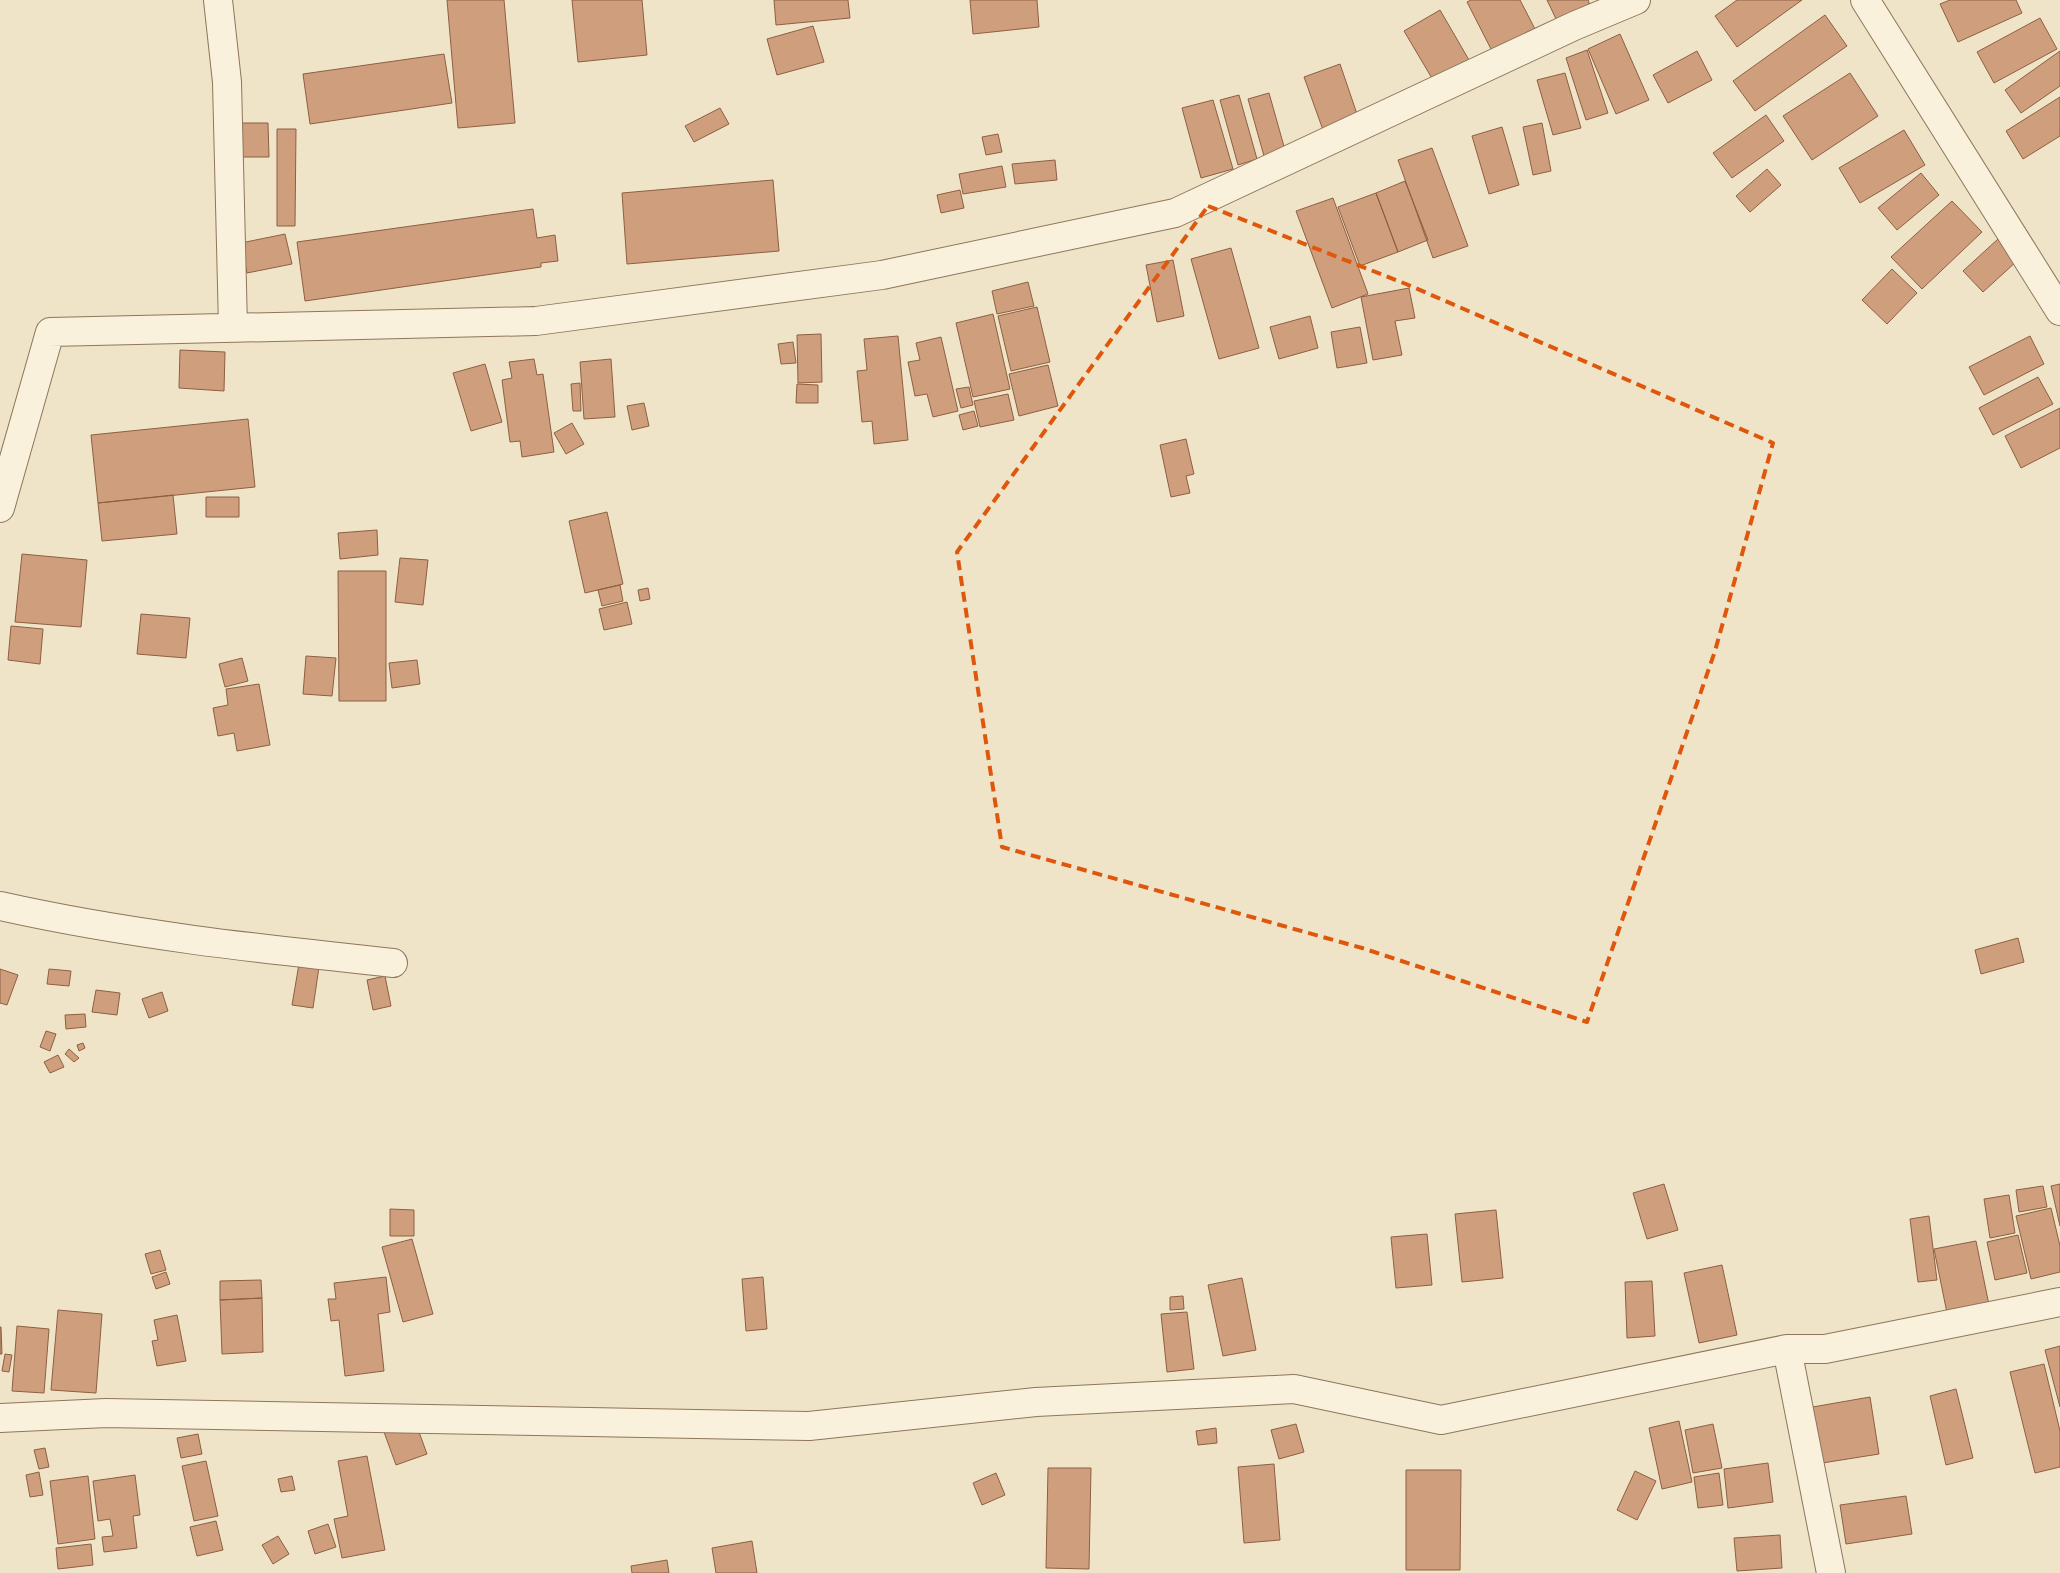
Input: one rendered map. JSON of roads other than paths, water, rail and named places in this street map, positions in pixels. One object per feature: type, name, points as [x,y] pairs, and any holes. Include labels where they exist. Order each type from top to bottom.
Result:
[{"type":"street","points":[[218,0],[227,82],[233,327]]},
{"type":"street","points":[[0,508],[50,332],[536,321],[882,275],[1175,213],[1574,26],[1636,0]]},
{"type":"street","points":[[1866,0],[2060,311]]},
{"type":"street","points":[[0,906],[35,914],[184,937],[393,962]]},
{"type":"street","points":[[0,1418],[106,1413],[809,1426],[1036,1402],[1294,1389],[1441,1420],[1787,1349],[1825,1349],[2060,1302]]},
{"type":"street","points":[[1787,1349],[1831,1573]]}]
